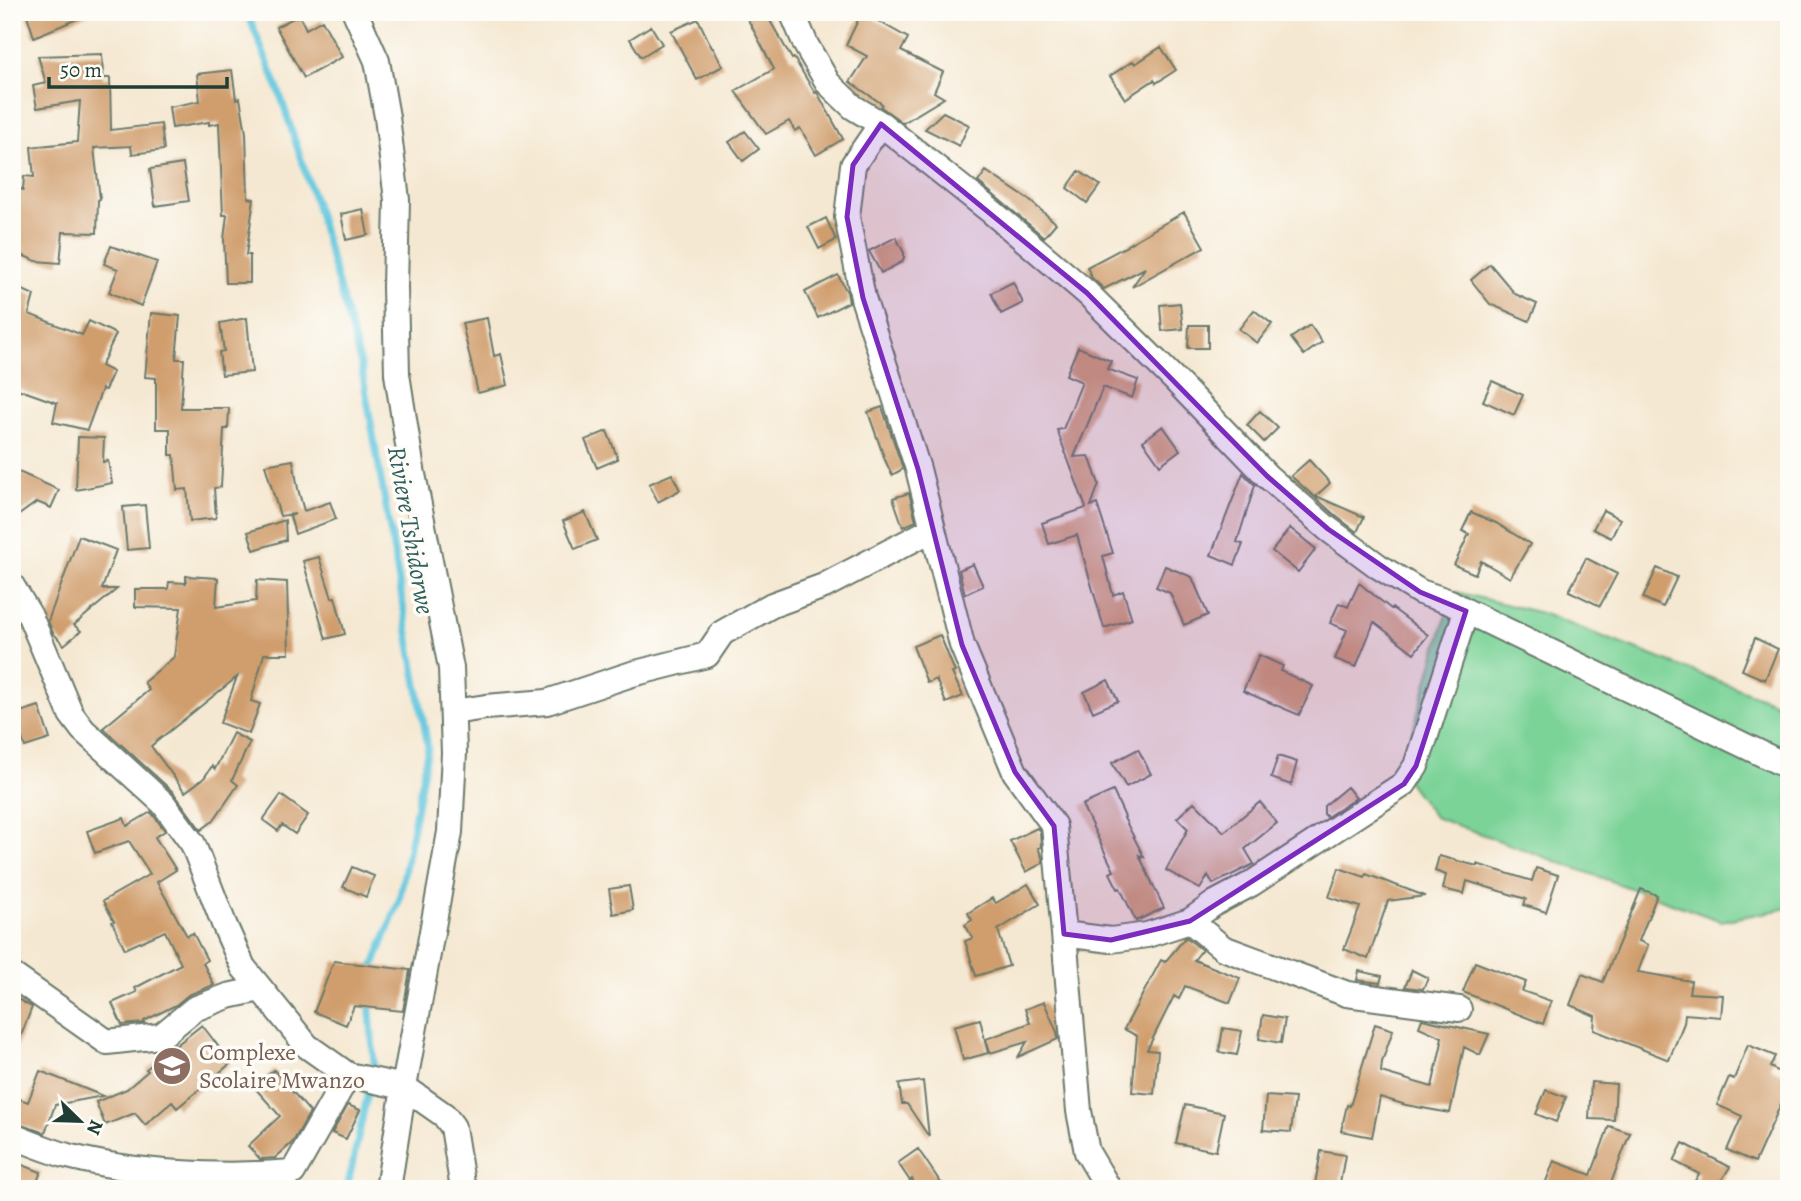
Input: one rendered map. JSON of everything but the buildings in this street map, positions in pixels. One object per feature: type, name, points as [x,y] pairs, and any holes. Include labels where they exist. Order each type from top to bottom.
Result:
[{"type":"street","points":[[355,12],[377,61],[387,117],[397,200],[397,374],[411,464],[451,668],[453,712],[450,832],[388,1189]]},
{"type":"street","points":[[792,12],[806,45],[828,83],[853,107],[881,124],[992,212],[1087,293],[1267,476],[1328,529],[1378,566],[1420,592],[1450,602],[1789,766]]},
{"type":"street","points":[[881,124],[853,165],[847,217],[863,298],[918,469],[961,645],[1015,772],[1055,827],[1079,1111],[1087,1152],[1109,1189]]},
{"type":"street","points":[[453,712],[547,702],[632,674],[707,655],[722,633],[772,605],[824,586],[933,529]]},
{"type":"street","points":[[12,586],[30,616],[71,714],[83,730],[163,803],[193,844],[243,967],[307,1046],[348,1075],[404,1087],[444,1115],[453,1127],[463,1189]]},
{"type":"street","points":[[1064,934],[1111,940],[1147,935],[1190,921],[1404,784],[1416,766],[1466,611]]},
{"type":"street","points":[[1190,921],[1223,948],[1347,994],[1460,1009]]},
{"type":"street","points":[[12,975],[107,1042],[161,1036],[194,1009],[228,996],[260,989]]},
{"type":"street","points":[[12,1136],[67,1156],[128,1167],[250,1176],[293,1172],[348,1075]]},
{"type":"highlighted area","points":[[881,124],[1087,293],[1267,476],[1328,529],[1420,592],[1466,611],[1416,766],[1404,784],[1190,921],[1111,940],[1064,934],[1054,826],[1015,772],[962,645],[918,469],[863,298],[847,217],[853,165]]},
{"type":"green space","points":[[1456,592],[1541,613],[1789,708],[1789,908],[1721,921],[1434,817],[1401,772],[1450,602]]},
{"type":"waterway","name":"Riviere Tshidorwe","points":[[247,12],[279,91],[316,205],[361,365],[428,747],[399,901],[371,973]]},
{"type":"waterway","name":"Riviere Tshidorwe","points":[[369,999],[374,1063]]},
{"type":"waterway","points":[[347,1189],[368,1092]]},
{"type":"place","name":"Complexe Scolaire Mwanzo","points":[[172,1066]]}]
